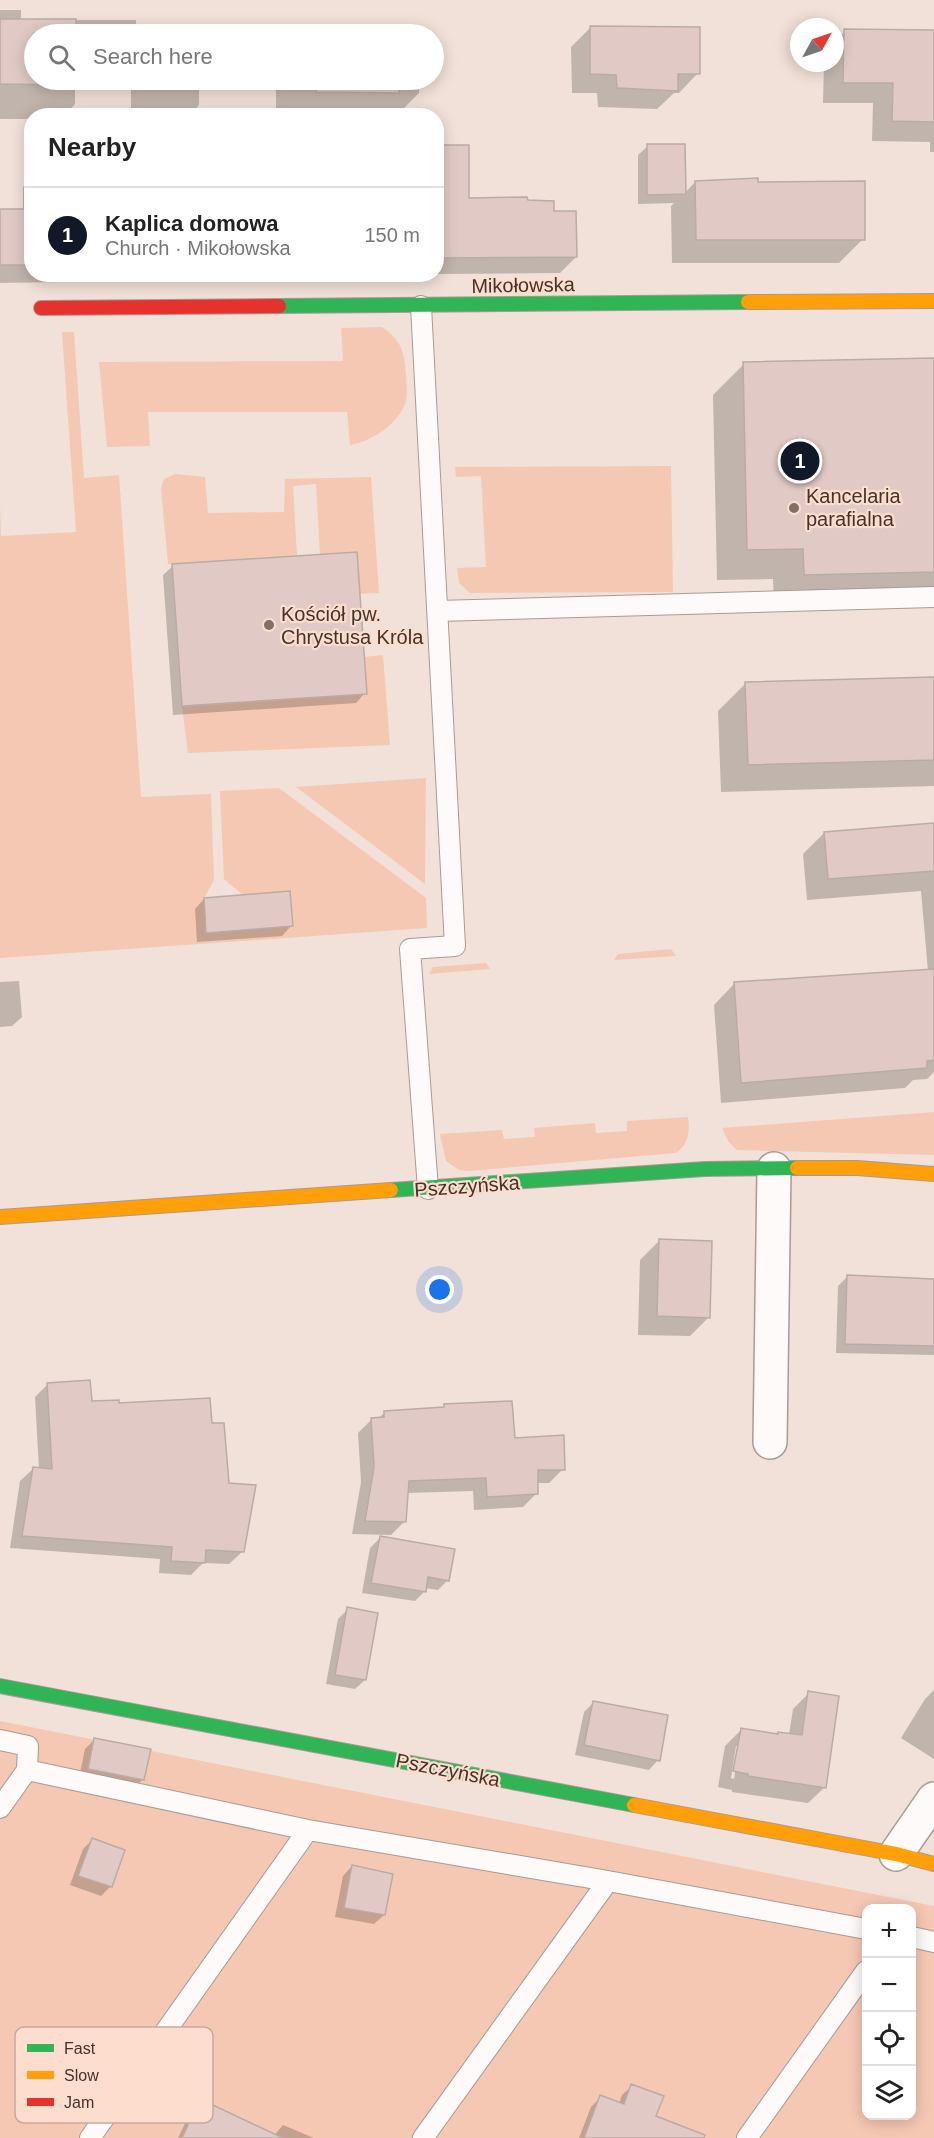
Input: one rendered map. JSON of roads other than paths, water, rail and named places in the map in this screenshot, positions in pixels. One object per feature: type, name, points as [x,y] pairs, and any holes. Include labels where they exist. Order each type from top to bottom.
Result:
[{"type":"street","name":"Mikołowska","points":[[41,308],[934,301]]},
{"type":"street","name":"Pszczyńska","points":[[0,1217],[705,1169],[857,1168],[934,1174]]},
{"type":"street","points":[[770,1442],[774,1169]]},
{"type":"street","name":"Pszczyńska","points":[[0,1686],[896,1854],[934,1864]]},
{"type":"street","points":[[896,1854],[934,1799]]},
{"type":"lane","points":[[421,306],[454,946],[410,949],[428,1189]]},
{"type":"lane","points":[[438,611],[934,597]]},
{"type":"lane","points":[[0,1740],[28,1746],[27,1770],[0,1808]]},
{"type":"lane","points":[[27,1770],[308,1830],[608,1881],[862,1928]]},
{"type":"lane","points":[[169,2027],[308,1830]]},
{"type":"lane","points":[[423,2138],[608,1881]]},
{"type":"lane","points":[[916,1938],[934,1942]]},
{"type":"lane","points":[[747,2138],[862,1978]]},
{"type":"lane","points":[[90,2138],[101,2123]]},
{"type":"place","name":"Kaplica domowa","points":[[800,461]]},
{"type":"place","name":"Kancelaria parafialna","points":[[794,508]]},
{"type":"place","name":"Kościół pw. Chrystusa Króla","points":[[269,625]]}]
